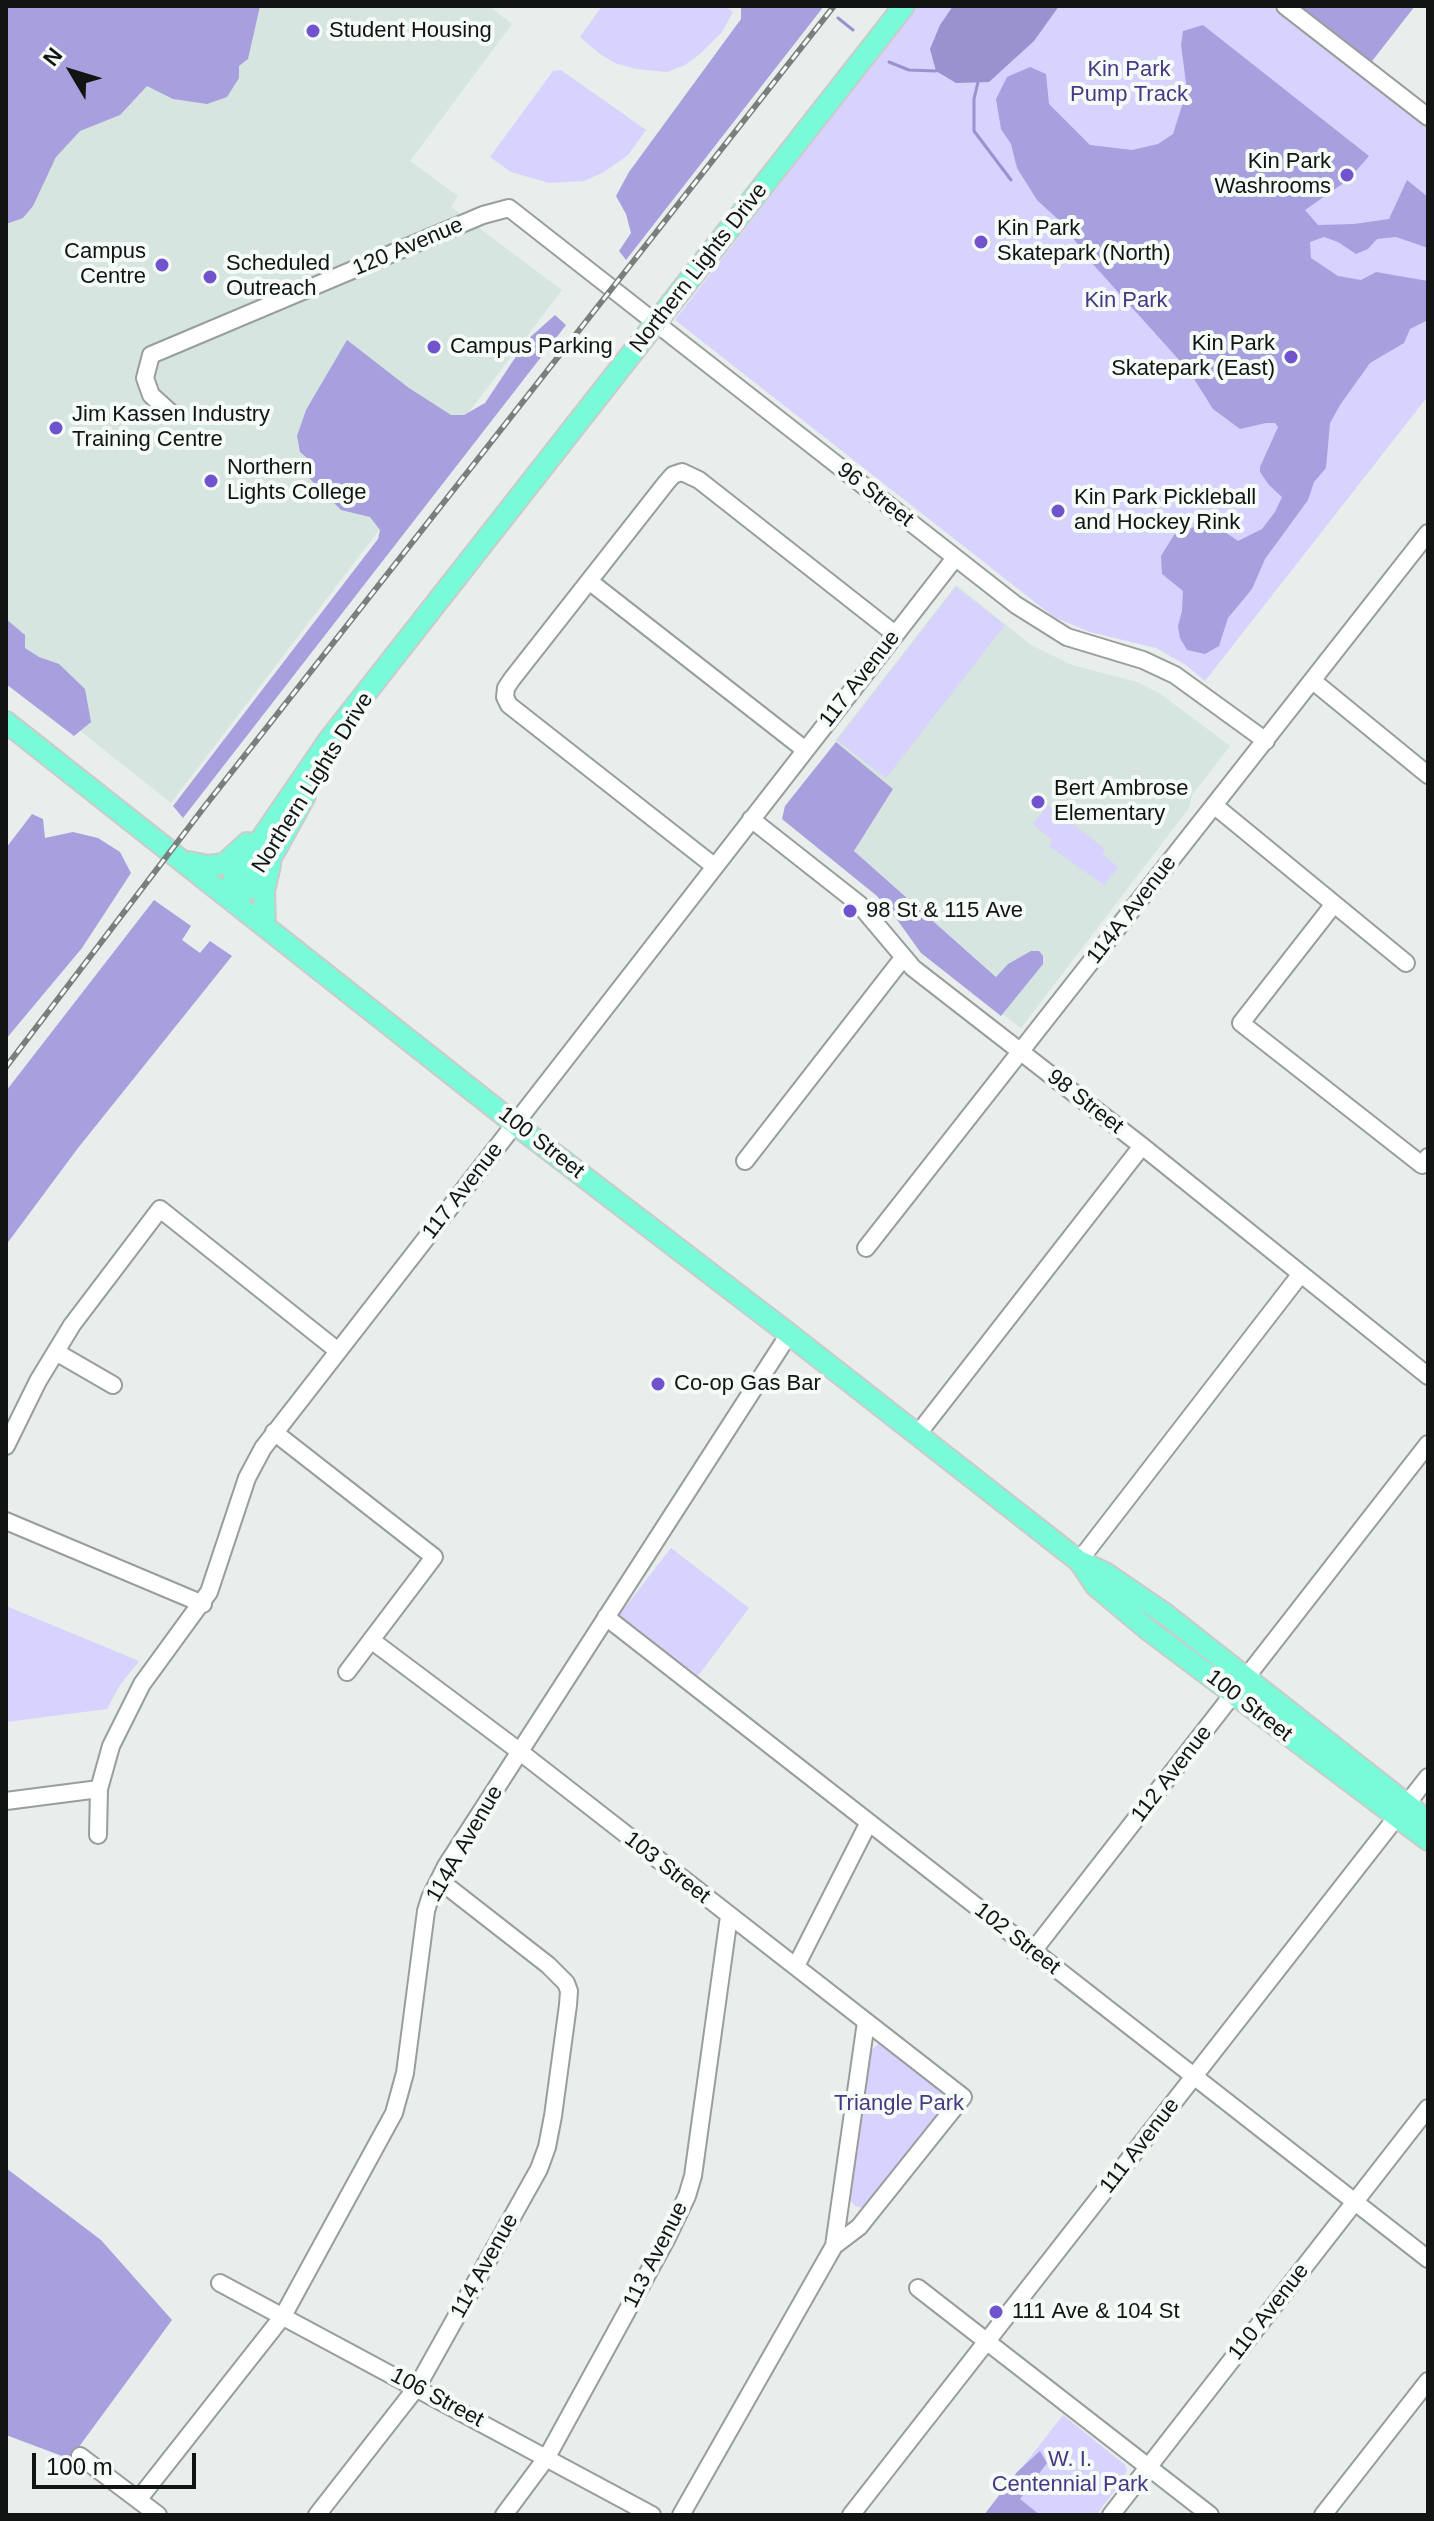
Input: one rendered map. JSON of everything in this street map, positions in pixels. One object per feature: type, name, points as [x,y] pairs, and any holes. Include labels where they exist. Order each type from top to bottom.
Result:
[{"type":"main road","name":"Northern Lights Drive","points":[[230,898],[233,880],[329,740],[904,6]]},
{"type":"main road","name":"Northern Lights Drive","points":[[230,898],[247,890],[272,856],[313,783],[377,681]]},
{"type":"main road","name":"100 Street","points":[[6,722],[515,1124],[1079,1561],[1105,1573],[1165,1614],[1239,1687],[1401,1811],[1428,1840]]},
{"type":"main road","points":[[184,861],[208,866],[224,864],[234,858],[299,784]]},
{"type":"main road","points":[[265,925],[264,891],[272,856]]},
{"type":"main road","name":"100 Street","points":[[1401,1811],[1428,1821]]},
{"type":"street","points":[[1285,6],[1428,117]]},
{"type":"street","name":"96 Street","points":[[509,208],[955,558],[1044,624],[1067,637],[1143,660],[1175,675],[1266,741]]},
{"type":"street","name":"120 Avenue","points":[[172,414],[151,395],[145,378],[151,355],[483,215],[509,208]]},
{"type":"street","points":[[714,866],[517,712],[505,697],[512,679],[666,483],[673,475],[682,472],[699,480],[895,634]]},
{"type":"street","name":"114A Avenue","points":[[866,1248],[1428,533]]},
{"type":"street","name":"117 Avenue","points":[[98,1835],[99,1789],[111,1746],[132,1700],[203,1604],[215,1577],[247,1478],[274,1432],[955,558]]},
{"type":"street","points":[[589,581],[804,749]]},
{"type":"street","points":[[1313,681],[1428,775]]},
{"type":"street","points":[[1215,806],[1406,963]]},
{"type":"street","name":"98 Street","points":[[751,819],[859,904],[891,939],[903,958],[1428,1376]]},
{"type":"street","points":[[1334,904],[1241,1023],[1425,1161]]},
{"type":"street","points":[[745,1161],[903,958]]},
{"type":"street","points":[[917,1435],[1142,1146]]},
{"type":"street","points":[[6,1446],[56,1352],[87,1305],[160,1209],[338,1351]]},
{"type":"street","points":[[1079,1561],[1300,1275]]},
{"type":"street","name":"114A Avenue","points":[[138,2500],[283,2316],[383,2135],[399,2101],[426,1911],[439,1880],[789,1334]]},
{"type":"street","points":[[56,1352],[113,1385]]},
{"type":"street","points":[[274,1432],[434,1557],[347,1672]]},
{"type":"street","name":"112 Avenue","points":[[1033,1951],[1428,1444]]},
{"type":"street","points":[[6,1521],[203,1604]]},
{"type":"street","name":"102 Street","points":[[606,1617],[1428,2259]]},
{"type":"street","name":"103 Street","points":[[371,1640],[519,1751],[963,2097],[859,2227],[834,2246]]},
{"type":"street","name":"111 Avenue","points":[[851,2515],[1428,1777]]},
{"type":"street","points":[[6,1801],[99,1789]]},
{"type":"street","points":[[796,1966],[868,1824]]},
{"type":"street","name":"114 Avenue","points":[[317,2515],[417,2387],[528,2189],[547,2147],[568,2005],[566,1983],[548,1965],[439,1880]]},
{"type":"street","name":"113 Avenue","points":[[504,2515],[547,2457],[687,2196],[693,2176],[729,1916]]},
{"type":"street","points":[[681,2515],[834,2246],[866,2022]]},
{"type":"street","name":"110 Avenue","points":[[1111,2515],[1428,2108]]},
{"type":"street","name":"106 Street","points":[[220,2283],[652,2515]]},
{"type":"street","points":[[918,2288],[1210,2515]]},
{"type":"street","points":[[1323,2515],[1428,2381]]},
{"type":"street","points":[[80,2456],[158,2515]]},
{"type":"shaded area","points":[[6,6],[260,6],[248,59],[239,66],[239,78],[227,97],[207,104],[173,99],[147,86],[120,115],[80,131],[56,157],[33,206],[23,218],[6,224]]},
{"type":"shaded area","name":"Northern Lights College","points":[[163,6],[489,6],[512,24],[410,161],[458,196],[451,207],[562,290],[171,803],[6,672],[6,198]]},
{"type":"shaded area","points":[[741,6],[824,6],[626,260],[619,251],[631,233],[626,214],[616,196],[629,172],[741,19]]},
{"type":"shaded area","points":[[953,6],[1059,6],[1034,41],[989,82],[956,83],[936,71],[930,49],[940,25]]},
{"type":"shaded area","points":[[1293,6],[1415,6],[1369,65]]},
{"type":"shaded area","points":[[1203,25],[1369,156],[1348,180],[1305,210],[1318,225],[1389,219],[1407,180],[1428,197],[1428,248],[1396,237],[1377,239],[1368,249],[1356,254],[1324,237],[1310,242],[1311,258],[1338,276],[1361,280],[1376,272],[1428,281],[1428,320],[1410,329],[1404,343],[1370,363],[1340,405],[1330,423],[1326,468],[1314,482],[1308,500],[1265,559],[1252,589],[1228,618],[1219,646],[1205,654],[1187,650],[1180,638],[1178,626],[1183,591],[1162,574],[1161,556],[1174,535],[1194,527],[1213,524],[1238,541],[1262,529],[1282,497],[1260,472],[1278,427],[1275,423],[1266,423],[1240,429],[1213,409],[1189,371],[1091,262],[1061,222],[1037,200],[1017,168],[1011,144],[1001,129],[996,99],[1007,77],[1030,67],[1046,74],[1049,104],[1090,145],[1132,150],[1158,144],[1173,134],[1187,90],[1181,45],[1183,31]]},
{"type":"shaded area","points":[[555,315],[566,325],[183,818],[173,806],[378,539],[380,530],[370,517],[341,510],[310,479],[312,462],[300,452],[297,436],[306,410],[347,340],[409,388],[451,415],[464,415],[485,403],[527,340]]},
{"type":"shaded area","name":"Bert Ambrose Elementary","points":[[956,585],[1031,645],[1072,665],[1137,682],[1159,693],[1230,746],[1192,795],[1189,808],[1021,1028],[1003,1014],[1017,995],[854,851],[893,789],[835,741]]},
{"type":"shaded area","points":[[6,619],[25,635],[25,648],[59,664],[85,689],[91,722],[74,736],[6,684]]},
{"type":"shaded area","points":[[836,742],[893,789],[854,851],[996,977],[1008,964],[1031,951],[1039,951],[1043,956],[1043,964],[1001,1016],[921,953],[877,896],[782,819],[785,806]]},
{"type":"shaded area","points":[[32,814],[43,819],[45,838],[73,832],[98,838],[120,852],[131,873],[82,948],[6,1039],[6,848]]},
{"type":"shaded area","points":[[154,900],[191,926],[182,940],[200,953],[210,941],[232,956],[78,1148],[6,1245],[6,1091]]},
{"type":"shaded area","points":[[6,2168],[101,2240],[172,2320],[70,2459],[6,2435]]},
{"type":"shaded area","points":[[1040,2451],[1047,2463],[1020,2499],[1040,2515],[984,2515],[1017,2472]]},
{"type":"green space","points":[[602,6],[725,6],[733,12],[722,32],[701,53],[685,65],[667,72],[615,63],[580,37]]},
{"type":"green space","name":"Kin Park","points":[[917,6],[1271,6],[1428,128],[1428,396],[1205,681],[1186,665],[1156,648],[1090,632],[1054,617],[675,320]]},
{"type":"green space","points":[[561,70],[646,130],[628,155],[604,172],[584,181],[549,183],[511,172],[490,157],[553,71]]},
{"type":"green space","points":[[956,587],[1005,625],[886,778],[837,740]]},
{"type":"green space","points":[[1048,805],[1105,849],[1102,854],[1118,867],[1104,885],[1049,846],[1052,840],[1033,824]]},
{"type":"green space","points":[[671,1548],[749,1608],[698,1676],[619,1615]]},
{"type":"green space","points":[[6,1606],[139,1661],[120,1685],[107,1709],[6,1722]]},
{"type":"green space","name":"Triangle Park","points":[[880,2043],[943,2092],[946,2103],[863,2208],[855,2206],[849,2199],[868,2052]]},
{"type":"green space","name":"W. I. Centennial Park","points":[[1063,2415],[1125,2465],[1127,2470],[1096,2515],[985,2515]]},
{"type":"waterway","points":[[838,18],[853,30]]},
{"type":"waterway","points":[[889,62],[909,70],[936,71]]},
{"type":"waterway","points":[[978,82],[974,99],[974,131],[1011,180]]},
{"type":"railway","points":[[6,1067],[205,806],[834,6]]},
{"type":"place","name":"Student Housing","points":[[313,31]]},
{"type":"place","name":"Kin Park Washrooms","points":[[1347,175]]},
{"type":"place","name":"Kin Park Skatepark (North)","points":[[981,242]]},
{"type":"place","name":"Campus Centre","points":[[162,265]]},
{"type":"place","name":"Scheduled Outreach","points":[[210,277]]},
{"type":"place","name":"Campus Parking","points":[[434,347]]},
{"type":"place","name":"Kin Park Skatepark (East)","points":[[1291,357]]},
{"type":"place","name":"Jim Kassen Industry Training Centre","points":[[56,428]]},
{"type":"place","name":"Northern Lights College","points":[[211,481]]},
{"type":"place","name":"Kin Park Pickleball and Hockey Rink","points":[[1058,511]]},
{"type":"place","name":"Bert Ambrose Elementary","points":[[1038,802]]},
{"type":"place","name":"98 St & 115 Ave","points":[[850,911]]},
{"type":"place","name":"Co-op Gas Bar","points":[[658,1384]]},
{"type":"place","name":"111 Ave & 104 St","points":[[996,2312]]},
{"type":"park label","name":"Kin Park Pump Track","points":[[1129,82]]}]
